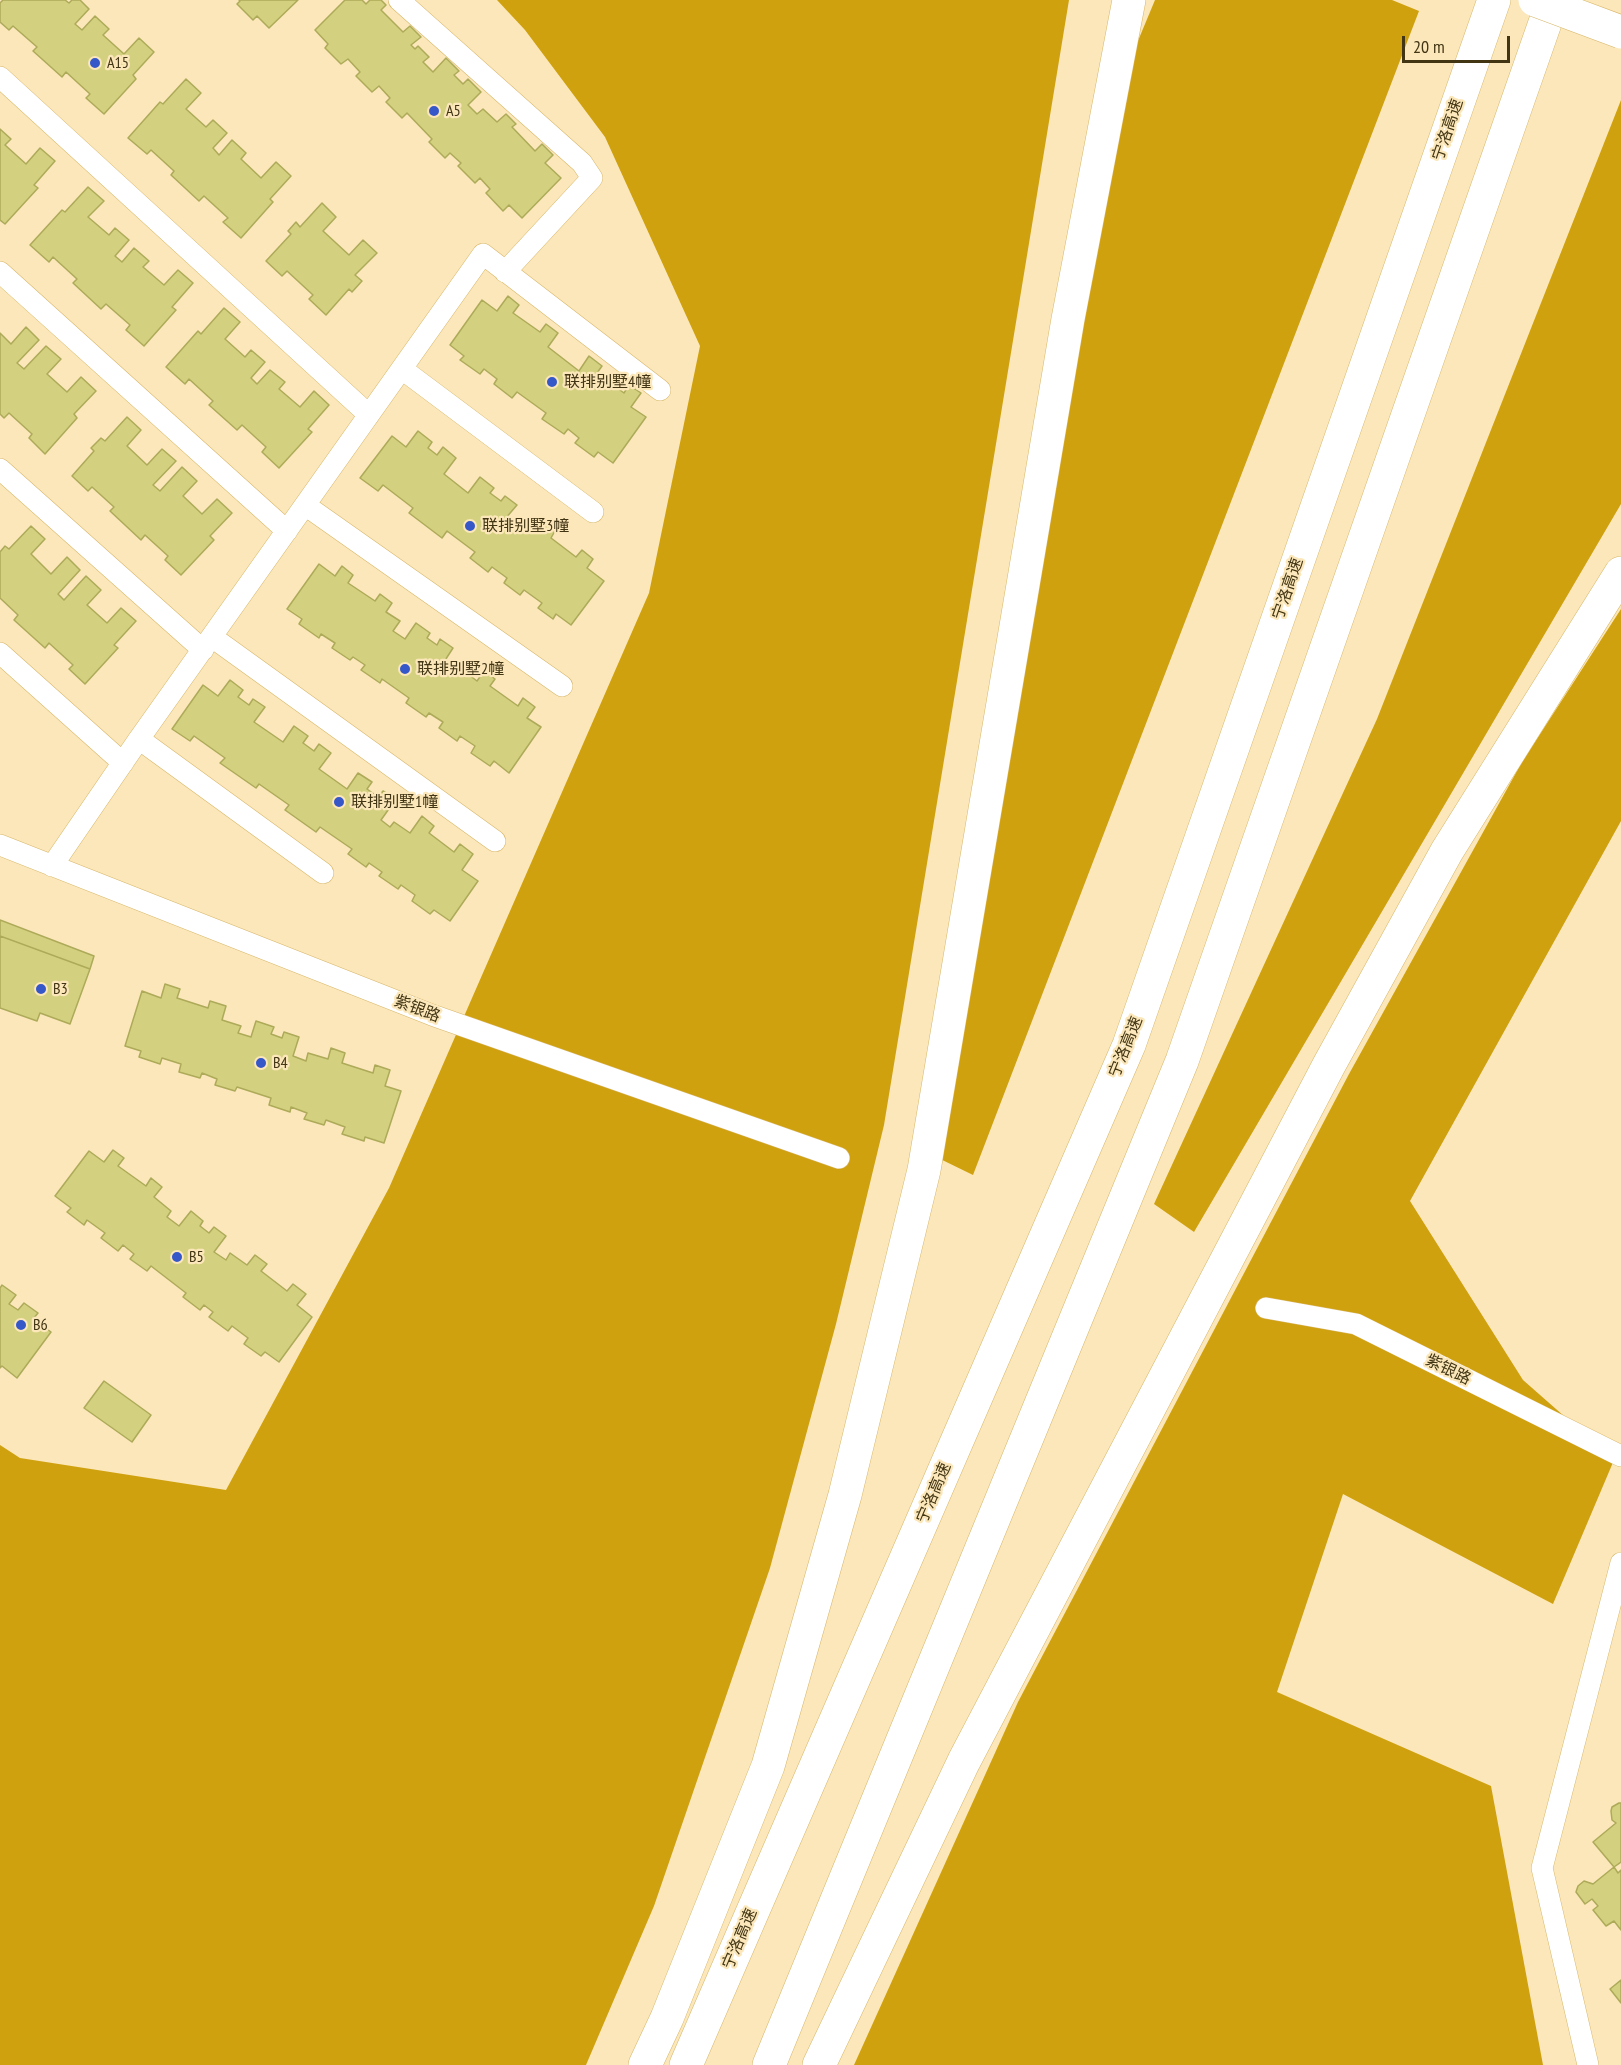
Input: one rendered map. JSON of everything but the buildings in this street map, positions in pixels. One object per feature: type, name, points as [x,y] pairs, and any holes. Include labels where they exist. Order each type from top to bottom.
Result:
[{"type":"main road","points":[[645,2065],[667,2018],[768,1766],[845,1495],[921,1181],[1068,319],[1130,0]]},
{"type":"main road","name":"宁洛高速","points":[[686,2065],[1129,1045],[1494,0]]},
{"type":"main road","points":[[1535,0],[1621,32]]},
{"type":"main road","points":[[769,2065],[1182,1061],[1553,0]]},
{"type":"main road","points":[[819,2065],[964,1761],[1329,1065],[1447,851],[1621,573]]},
{"type":"lane","points":[[399,0],[582,163],[592,178],[505,272]]},
{"type":"lane","points":[[0,77],[369,415]]},
{"type":"lane","points":[[52,866],[139,739],[483,254],[660,390]]},
{"type":"lane","points":[[0,272],[287,531]]},
{"type":"lane","points":[[402,369],[593,512]]},
{"type":"lane","points":[[0,469],[207,644],[495,841]]},
{"type":"lane","points":[[305,505],[562,686]]},
{"type":"lane","points":[[0,653],[123,763]]},
{"type":"lane","points":[[139,739],[323,873]]},
{"type":"lane","name":"紫银路","points":[[0,845],[432,1015],[839,1158]]},
{"type":"lane","name":"紫银路","points":[[1266,1308],[1356,1324],[1621,1455]]},
{"type":"lane","points":[[1588,2065],[1542,1868],[1621,1566]]},
{"type":"shaded area","points":[[497,0],[1069,0],[884,1125],[836,1324],[770,1568],[654,1906],[586,2065],[0,2065],[0,1445],[20,1458],[226,1490],[389,1188],[649,593],[700,346],[605,137],[525,30]]},
{"type":"shaded area","points":[[1155,0],[1392,0],[1419,11],[973,1175],[932,1155],[1130,60]]},
{"type":"shaded area","points":[[1621,100],[1621,504],[1194,1232],[1154,1204],[1377,719]]},
{"type":"shaded area","points":[[1621,609],[1621,821],[1410,1201],[1523,1380],[1614,1460],[1553,1604],[1343,1494],[1277,1692],[1491,1786],[1543,2065],[854,2065],[1018,1702],[1349,1074],[1522,762]]},
{"type":"place","name":"A15","points":[[95,63]]},
{"type":"place","name":"A5","points":[[434,111]]},
{"type":"place","name":"联排别墅4幢","points":[[552,382]]},
{"type":"place","name":"联排别墅3幢","points":[[470,526]]},
{"type":"place","name":"联排别墅2幢","points":[[405,669]]},
{"type":"place","name":"联排别墅1幢","points":[[339,802]]},
{"type":"place","name":"B3","points":[[41,989]]},
{"type":"place","name":"B4","points":[[261,1063]]},
{"type":"place","name":"B5","points":[[177,1257]]},
{"type":"place","name":"B6","points":[[21,1325]]}]
